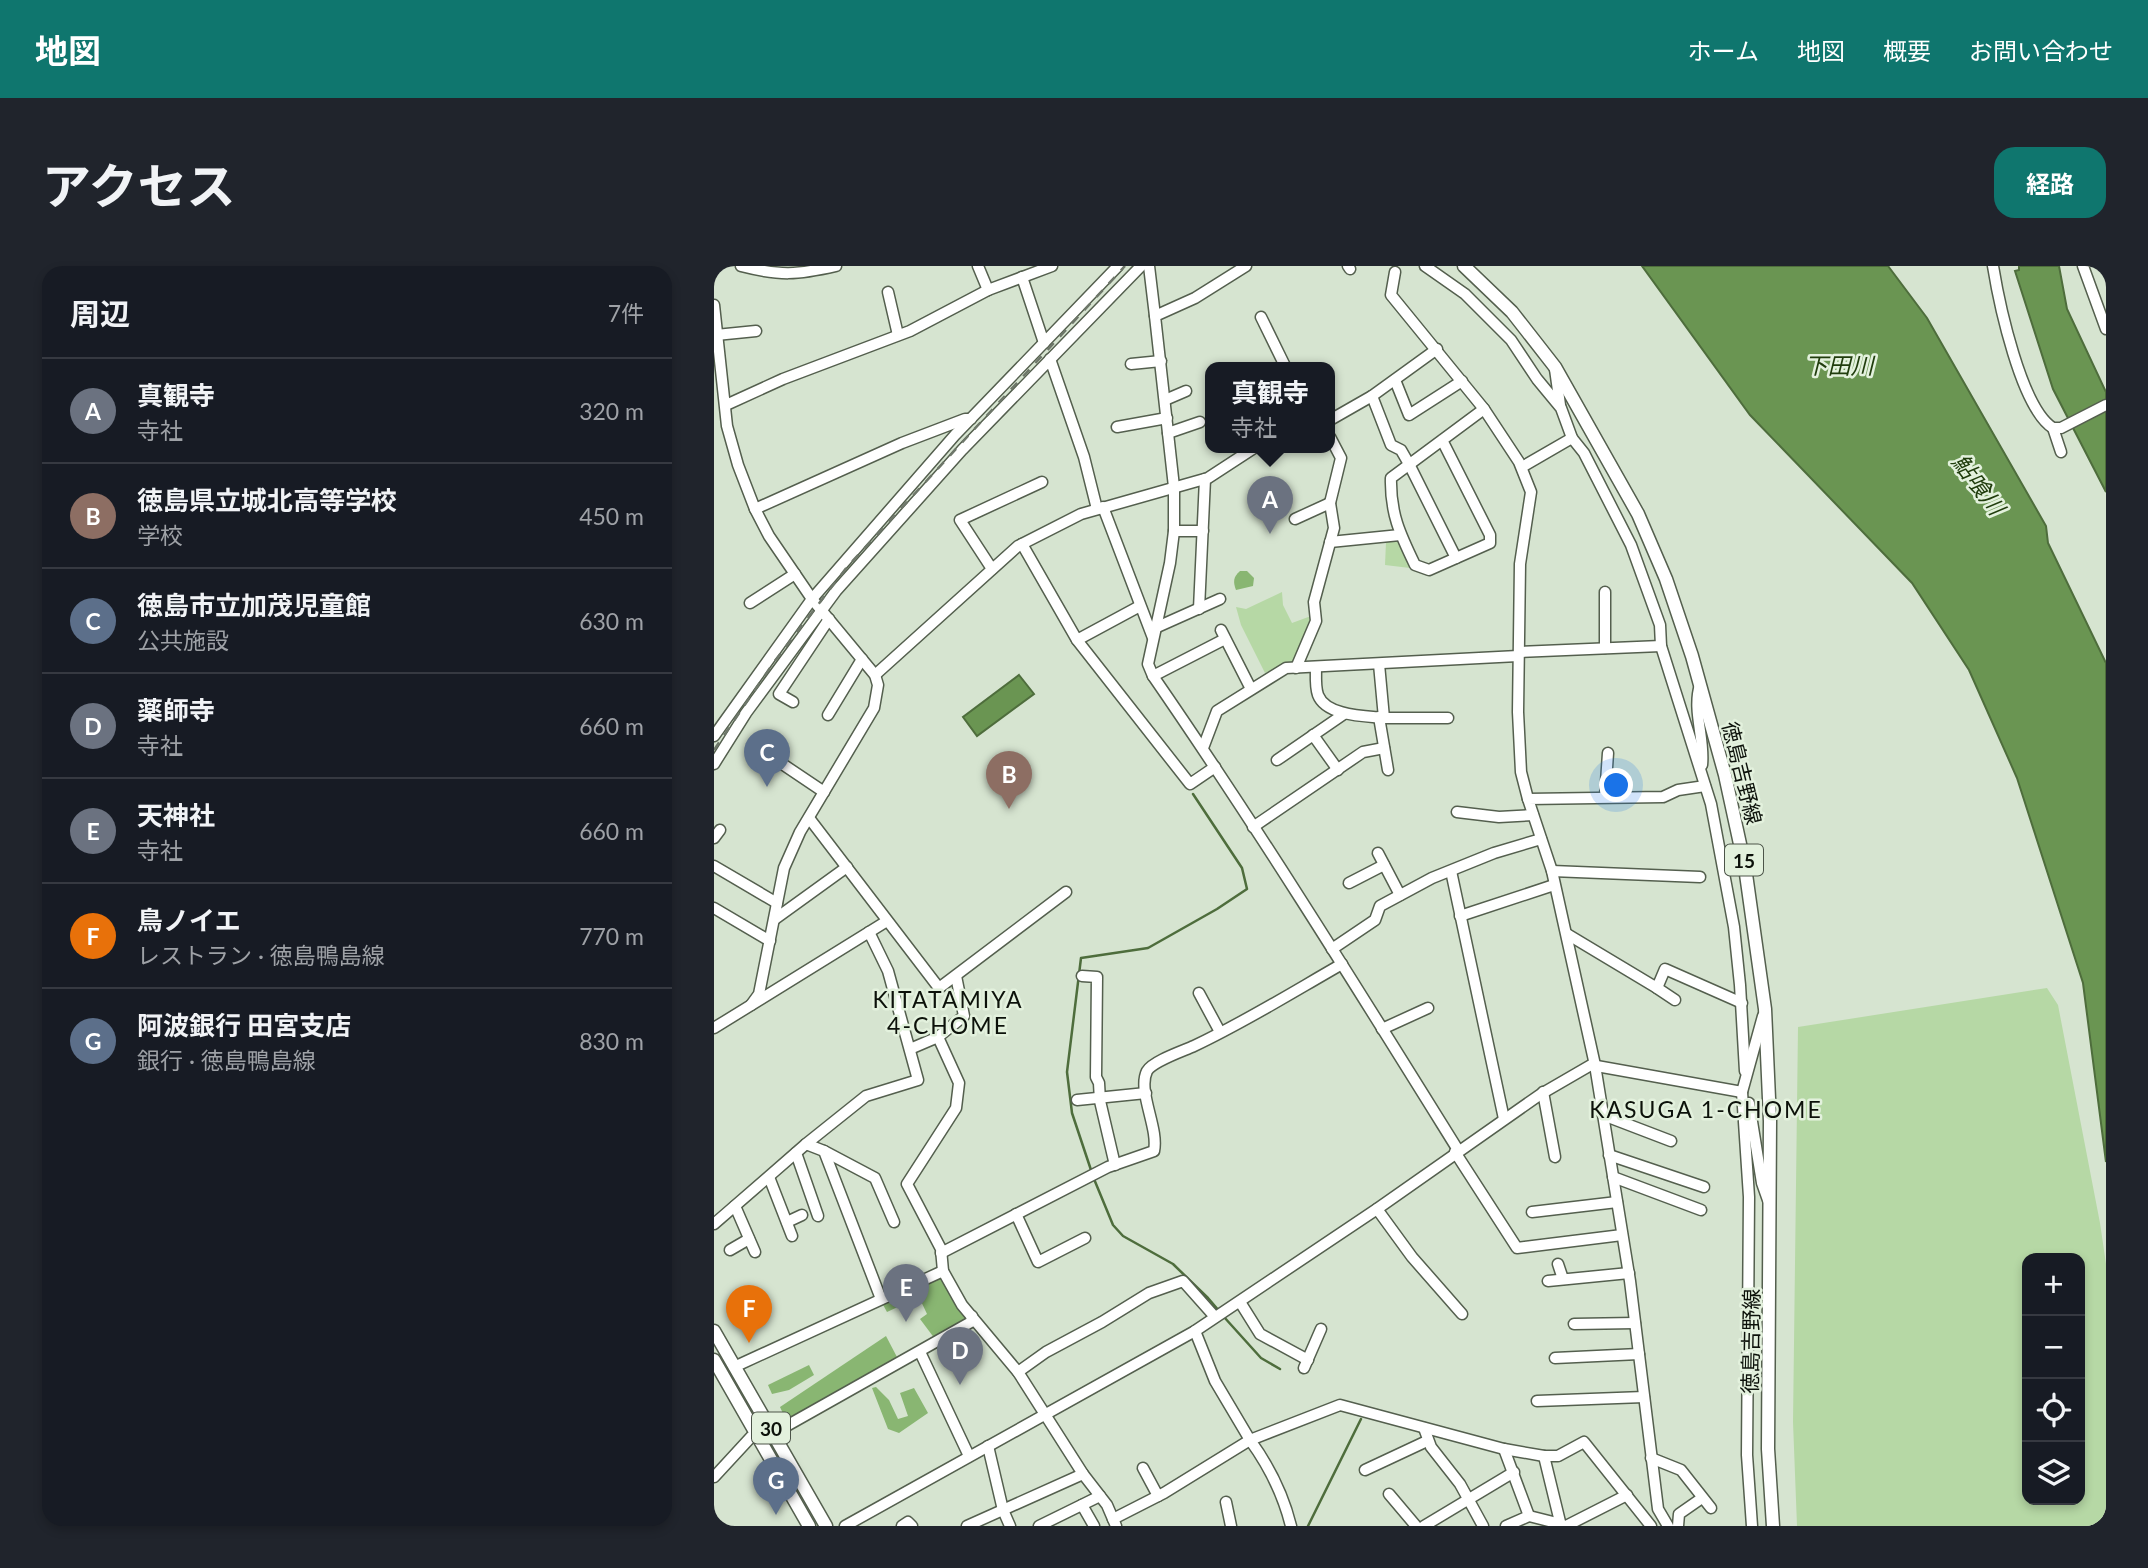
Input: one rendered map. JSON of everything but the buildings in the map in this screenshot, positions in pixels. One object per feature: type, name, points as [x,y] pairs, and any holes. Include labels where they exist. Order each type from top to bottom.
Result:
[{"type":"main road","name":"徳島吉野線","points":[[1464,266],[1512,312],[1555,367],[1618,475],[1654,547],[1692,656],[1725,775],[1745,867],[1765,1009],[1770,1121],[1768,1449],[1773,1526]]},
{"type":"main road","name":"30","points":[[714,1331],[826,1526]]},
{"type":"main road","name":"30","points":[[716,1367],[809,1526]]},
{"type":"street","points":[[741,266],[760,269],[770,274],[832,266]]},
{"type":"street","points":[[978,266],[988,290]]},
{"type":"street","points":[[726,405],[783,379],[898,335],[988,290],[1052,266]]},
{"type":"street","points":[[714,736],[812,599],[971,419],[1118,266]]},
{"type":"street","points":[[793,702],[779,694],[826,615],[836,591],[962,450],[1141,266]]},
{"type":"street","points":[[1149,266],[1174,487],[1174,531],[1170,563],[1148,664],[1153,676],[1203,748],[1342,964],[1517,1248],[1622,1235]]},
{"type":"street","points":[[1155,316],[1195,298],[1246,266]]},
{"type":"street","points":[[1424,266],[1465,293],[1511,340],[1537,379],[1561,408]]},
{"type":"street","points":[[1993,266],[1999,306],[2016,360],[2041,417],[2053,428],[2061,453]]},
{"type":"street","points":[[2083,266],[2106,329]]},
{"type":"street","points":[[1395,272],[1391,295],[1485,410],[1521,467],[1531,492],[1520,564],[1518,712],[1521,772],[1552,871],[1595,1065],[1629,1273],[1657,1509],[1668,1526]]},
{"type":"street","points":[[1022,277],[1044,343]]},
{"type":"street","points":[[888,292],[898,335]]},
{"type":"street","points":[[714,305],[727,426],[755,509],[769,536],[812,599],[875,675],[878,685],[874,708],[809,818],[784,868],[759,994],[751,1005]]},
{"type":"street","points":[[1261,317],[1283,362]]},
{"type":"street","points":[[716,335],[756,331]]},
{"type":"street","points":[[1335,417],[1372,397],[1437,349]]},
{"type":"street","points":[[1050,359],[1100,508],[1140,606],[1154,633]]},
{"type":"street","points":[[1131,364],[1160,361]]},
{"type":"street","points":[[1555,367],[1561,408],[1572,438],[1584,453],[1631,545],[1640,569],[1660,625],[1661,646],[1701,771],[1734,927],[1746,1078]]},
{"type":"street","points":[[1395,380],[1409,415],[1462,381]]},
{"type":"street","points":[[1165,400],[1186,391]]},
{"type":"street","points":[[1372,397],[1391,445],[1401,450],[1456,558]]},
{"type":"street","points":[[2053,428],[2067,425],[2106,405]]},
{"type":"street","points":[[1442,440],[1490,535],[1490,542],[1429,570],[1415,565],[1400,535],[1390,502],[1391,478],[1442,440],[1485,410]]},
{"type":"street","points":[[1118,427],[1167,418]]},
{"type":"street","points":[[755,509],[902,443],[971,419]]},
{"type":"street","points":[[1168,433],[1200,422]]},
{"type":"street","points":[[1521,467],[1572,438]]},
{"type":"street","points":[[1296,668],[1316,621],[1314,602],[1334,528],[1330,503],[1340,458],[1335,448]]},
{"type":"street","points":[[875,675],[1022,544],[1081,514],[1205,479],[1246,453]]},
{"type":"street","points":[[1584,453],[1618,475]]},
{"type":"street","points":[[1199,608],[1205,479]]},
{"type":"street","points":[[992,569],[960,520],[1042,482]]},
{"type":"street","points":[[1295,519],[1330,503]]},
{"type":"street","points":[[1174,531],[1203,531]]},
{"type":"street","points":[[1330,542],[1400,535]]},
{"type":"street","points":[[1022,544],[1077,640],[1190,785],[1215,767]]},
{"type":"street","points":[[750,603],[795,574]]},
{"type":"street","points":[[1605,592],[1605,648]]},
{"type":"street","points":[[1154,633],[1220,598]]},
{"type":"street","points":[[1077,640],[1140,606]]},
{"type":"street","points":[[714,764],[746,713],[826,615]]},
{"type":"street","points":[[1153,676],[1223,635],[1251,690]]},
{"type":"street","points":[[1203,748],[1217,711],[1286,668],[1661,646]]},
{"type":"street","points":[[828,715],[862,659]]},
{"type":"street","points":[[1379,664],[1381,718],[1388,770]]},
{"type":"street","points":[[1316,667],[1316,692],[1321,701],[1344,714],[1381,718],[1448,718]]},
{"type":"street","points":[[1700,685],[1697,695],[1703,754],[1701,771]]},
{"type":"street","points":[[1276,760],[1344,714]]},
{"type":"street","points":[[1313,735],[1338,770]]},
{"type":"street","points":[[1253,827],[1363,752],[1384,748]]},
{"type":"street","points":[[1605,797],[1608,753]]},
{"type":"street","points":[[775,759],[824,792]]},
{"type":"street","points":[[1528,799],[1663,797],[1678,790],[1705,786]]},
{"type":"street","points":[[1457,812],[1499,817],[1533,815]]},
{"type":"street","points":[[809,818],[939,988],[1066,892]]},
{"type":"street","points":[[1332,949],[1375,920],[1380,906],[1432,878],[1494,853],[1541,839]]},
{"type":"street","points":[[1378,853],[1401,895]]},
{"type":"street","points":[[1349,883],[1384,865]]},
{"type":"street","points":[[714,866],[777,903]]},
{"type":"street","points":[[775,919],[847,867]]},
{"type":"street","points":[[1451,871],[1504,1119]]},
{"type":"street","points":[[1552,871],[1700,877]]},
{"type":"street","points":[[1460,916],[1554,885]]},
{"type":"street","points":[[714,908],[770,941]]},
{"type":"street","points":[[714,1028],[887,921]]},
{"type":"street","points":[[714,1224],[866,1096],[918,1080],[888,971],[869,932]]},
{"type":"street","points":[[1567,934],[1675,1000]]},
{"type":"street","points":[[941,1253],[1115,1165],[1154,1151],[1156,1140],[1146,1093],[1146,1073],[1152,1066],[1220,1032],[1342,964]]},
{"type":"street","points":[[1657,988],[1665,970],[1742,1003]]},
{"type":"street","points":[[910,1049],[939,1037],[964,1016],[956,976]]},
{"type":"street","points":[[1082,976],[1097,976],[1096,1077],[1115,1165]]},
{"type":"street","points":[[1199,993],[1220,1032]]},
{"type":"street","points":[[1382,1029],[1428,1008]]},
{"type":"street","points":[[1752,1526],[1747,1455],[1749,1197],[1742,1092],[1765,1009]]},
{"type":"street","points":[[939,1037],[958,1083],[956,1108],[907,1184],[941,1253],[943,1271],[962,1305],[1018,1372],[1115,1522],[1250,1440],[1340,1405],[1504,1449],[1544,1456],[1558,1456],[1584,1442],[1651,1526]]},
{"type":"street","points":[[845,1526],[1195,1331],[1377,1209],[1543,1092],[1591,1065],[1742,1092],[1748,1098],[1762,1183],[1770,1209]]},
{"type":"street","points":[[1543,1092],[1555,1157]]},
{"type":"street","points":[[1077,1100],[1146,1093]]},
{"type":"street","points":[[1603,1115],[1671,1141]]},
{"type":"street","points":[[806,1144],[875,1178],[894,1222]]},
{"type":"street","points":[[824,1152],[881,1298]]},
{"type":"street","points":[[796,1153],[818,1216]]},
{"type":"street","points":[[1609,1155],[1700,1186],[1702,1174]]},
{"type":"street","points":[[1658,1172],[1661,1159]]},
{"type":"street","points":[[769,1177],[792,1236]]},
{"type":"street","points":[[1613,1177],[1702,1210]]},
{"type":"street","points":[[1532,1212],[1617,1202]]},
{"type":"street","points":[[735,1206],[755,1252]]},
{"type":"street","points":[[1377,1209],[1412,1257],[1462,1314]]},
{"type":"street","points":[[1016,1214],[1038,1262],[1085,1238]]},
{"type":"street","points":[[787,1222],[802,1215]]},
{"type":"street","points":[[730,1250],[749,1239]]},
{"type":"street","points":[[1558,1264],[1563,1279]]},
{"type":"street","points":[[734,1367],[943,1271]]},
{"type":"street","points":[[1548,1281],[1629,1273]]},
{"type":"street","points":[[1018,1372],[1046,1352],[1149,1293],[1183,1281],[1215,1317]]},
{"type":"street","points":[[1240,1301],[1260,1334],[1306,1364],[1321,1329]]},
{"type":"street","points":[[774,1433],[971,1322],[972,1316]]},
{"type":"street","points":[[1574,1324],[1635,1323]]},
{"type":"street","points":[[1195,1331],[1215,1381],[1267,1463],[1291,1526]]},
{"type":"street","points":[[920,1352],[969,1456]]},
{"type":"street","points":[[1555,1358],[1639,1354]]},
{"type":"street","points":[[1537,1401],[1644,1397]]},
{"type":"street","points":[[1424,1428],[1427,1441],[1468,1499],[1483,1526]]},
{"type":"street","points":[[714,1477],[757,1433]]},
{"type":"street","points":[[1365,1470],[1427,1441]]},
{"type":"street","points":[[988,1446],[1003,1510],[1010,1526]]},
{"type":"street","points":[[1504,1449],[1529,1516]]},
{"type":"street","points":[[1544,1456],[1563,1525]]},
{"type":"street","points":[[1651,1458],[1681,1470],[1711,1508]]},
{"type":"street","points":[[1143,1468],[1158,1496]]},
{"type":"street","points":[[1424,1526],[1514,1472]]},
{"type":"street","points":[[967,1526],[1083,1474]]},
{"type":"street","points":[[1389,1494],[1416,1526]]},
{"type":"street","points":[[1506,1526],[1529,1516],[1563,1525],[1627,1495]]},
{"type":"street","points":[[1039,1526],[1100,1496]]},
{"type":"street","points":[[1678,1526],[1679,1514],[1702,1498]]},
{"type":"street","points":[[1226,1502],[1231,1526]]},
{"type":"street","points":[[1082,1505],[1094,1526]]},
{"type":"street","points":[[902,1526],[908,1522],[912,1526]]},
{"type":"shaded area","points":[[1398,541],[1410,568],[1385,565],[1386,542]]},
{"type":"shaded area","points":[[1240,571],[1247,571],[1254,578],[1253,586],[1236,590],[1234,580]]},
{"type":"shaded area","points":[[1282,592],[1283,605],[1292,623],[1311,616],[1293,665],[1285,664],[1265,673],[1241,625],[1236,607],[1246,609]]},
{"type":"shaded area","points":[[2047,988],[2058,1005],[2106,1264],[2106,1526],[1797,1526],[1793,1422],[1798,1027]]},
{"type":"shaded area","points":[[943,1275],[966,1319],[935,1339],[920,1319],[927,1314],[919,1297],[887,1312],[881,1301]]},
{"type":"shaded area","points":[[886,1336],[898,1359],[786,1420],[780,1407]]},
{"type":"shaded area","points":[[809,1365],[814,1375],[789,1390],[772,1394],[768,1385]]},
{"type":"shaded area","points":[[876,1387],[889,1400],[898,1419],[908,1416],[900,1393],[914,1388],[928,1413],[899,1433],[888,1429],[872,1388]]},
{"type":"water","name":"下田川","points":[[1642,266],[1888,266],[1927,318],[2046,526],[2048,543],[2106,663],[2106,1162],[2083,983],[2017,778],[1969,670],[1912,583],[1750,415]]},
{"type":"water","points":[[2019,266],[2059,266],[2067,309],[2106,392],[2106,492],[2053,389],[2015,271],[2019,270]]},
{"type":"water","points":[[1019,675],[1034,694],[977,736],[963,717]]},
{"type":"waterway","points":[[1092,1173],[1072,1113],[1067,1072],[1081,958],[1148,948],[1247,889],[1242,868],[1193,794]]},
{"type":"waterway","points":[[1094,1179],[1113,1225],[1123,1236],[1173,1264],[1220,1312]]},
{"type":"waterway","points":[[1224,1317],[1261,1358],[1280,1369]]},
{"type":"waterway","points":[[1308,1526],[1361,1419]]},
{"type":"railway","points":[[714,750],[774,662],[847,567],[1125,266]]},
{"type":"place","name":"真観寺","points":[[1270,534]]},
{"type":"place","name":"徳島市立加茂児童館","points":[[767,787]]},
{"type":"place","name":"徳島県立城北高等学校","points":[[1009,809]]},
{"type":"place","name":"天神社","points":[[906,1322]]},
{"type":"place","name":"鳥ノイエ","points":[[749,1343]]},
{"type":"place","name":"薬師寺","points":[[960,1385]]},
{"type":"place","name":"阿波銀行 田宮支店","points":[[776,1515]]},
{"type":"district","name":"KITATAMIYA 4-CHOME","points":[[948,1012]]},
{"type":"district","name":"KASUGA 1-CHOME","points":[[1706,1109]]},
{"type":"water label","name":"鮎喰川","points":[[1979,484]]}]
